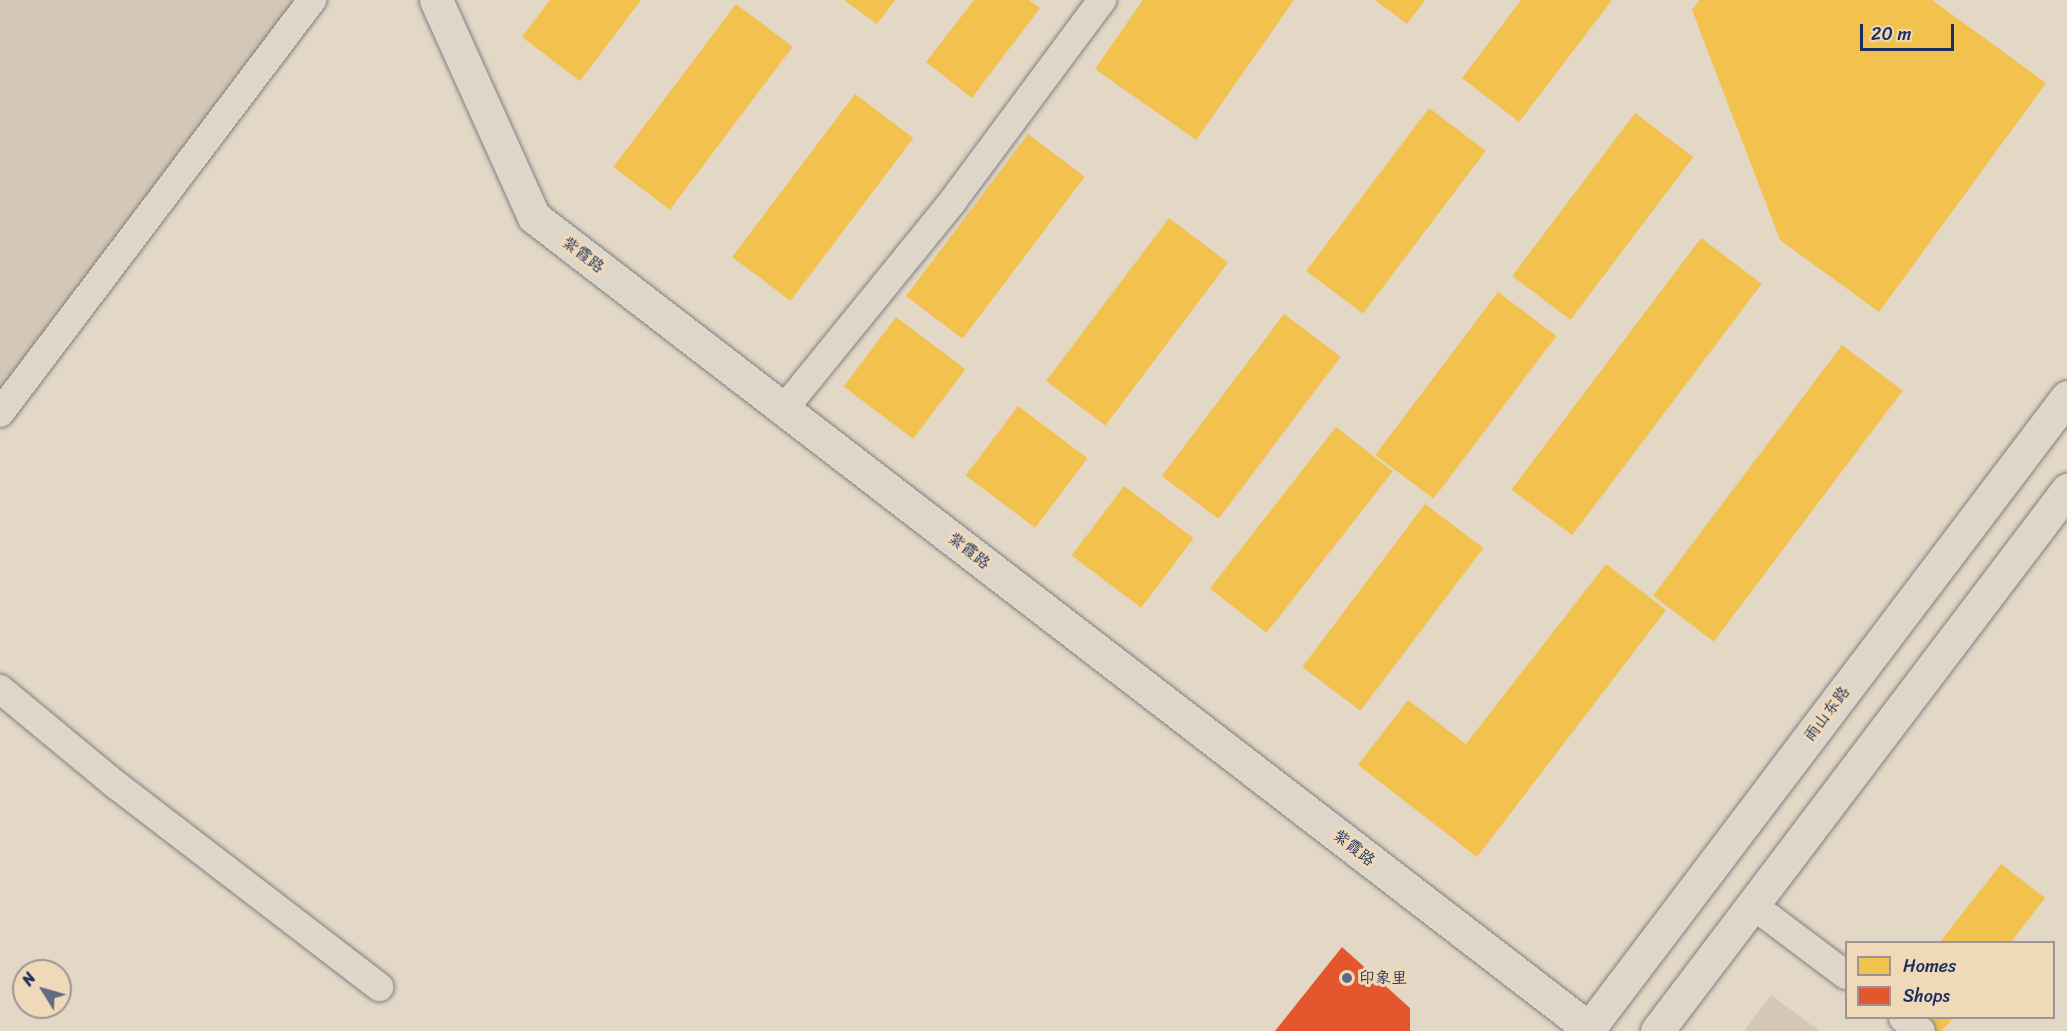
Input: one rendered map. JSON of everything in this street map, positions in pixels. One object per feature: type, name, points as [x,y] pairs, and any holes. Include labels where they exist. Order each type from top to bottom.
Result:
[{"type":"street","points":[[0,413],[312,0]]},
{"type":"street","name":"紫霞路","points":[[436,0],[534,217],[1589,1030]]},
{"type":"street","points":[[784,409],[952,202],[1102,0]]},
{"type":"street","name":"雨山东路","points":[[1589,1030],[2067,397]]},
{"type":"street","points":[[1657,1031],[1754,906],[2067,490]]},
{"type":"street","points":[[0,689],[116,785],[380,987]]},
{"type":"street","points":[[1754,906],[1845,974]]},
{"type":"street","points":[[1906,1019],[1922,1031]]},
{"type":"shaded area","points":[[0,0],[312,0],[0,413]]},
{"type":"shaded area","points":[[1771,995],[1820,1031],[1744,1031]]},
{"type":"building: Homes","points":[[550,0],[641,0],[580,81],[522,37]]},
{"type":"building: Homes","points":[[844,0],[895,0],[877,24]]},
{"type":"building: Homes","points":[[974,0],[1029,0],[1040,8],[972,98],[926,62]]},
{"type":"building: Homes","points":[[1143,0],[1294,0],[1196,140],[1095,69]]},
{"type":"building: Homes","points":[[1375,0],[1425,0],[1407,24]]},
{"type":"building: Homes","points":[[1521,0],[1612,0],[1519,122],[1462,78]]},
{"type":"building: Homes","points":[[1699,0],[1932,0],[2046,83],[1879,312],[1780,240],[1692,10]]},
{"type":"building: Homes","points":[[736,4],[793,47],[670,210],[613,167]]},
{"type":"building: Homes","points":[[855,94],[913,138],[791,301],[732,257]]},
{"type":"building: Homes","points":[[1429,108],[1486,151],[1363,314],[1306,271]]},
{"type":"building: Homes","points":[[1635,113],[1693,157],[1571,320],[1512,276]]},
{"type":"building: Homes","points":[[1028,134],[1085,177],[963,339],[906,296]]},
{"type":"building: Homes","points":[[1169,218],[1228,263],[1105,425],[1046,381]]},
{"type":"building: Homes","points":[[1701,238],[1762,284],[1572,535],[1511,490]]},
{"type":"building: Homes","points":[[1498,292],[1556,336],[1434,499],[1375,455]]},
{"type":"building: Homes","points":[[1284,314],[1341,357],[1219,519],[1162,476]]},
{"type":"building: Homes","points":[[896,317],[965,369],[913,439],[844,386]]},
{"type":"building: Homes","points":[[1842,345],[1903,391],[1714,642],[1653,596]]},
{"type":"building: Homes","points":[[1018,406],[1087,458],[1035,528],[966,475]]},
{"type":"building: Homes","points":[[1336,427],[1393,471],[1267,633],[1210,589]]},
{"type":"building: Homes","points":[[1124,486],[1193,538],[1141,608],[1072,555]]},
{"type":"building: Homes","points":[[1425,504],[1483,548],[1361,711],[1302,667]]},
{"type":"building: Homes","points":[[1606,564],[1666,610],[1477,857],[1358,765],[1408,700],[1466,744]]},
{"type":"building: Homes","points":[[2001,864],[2045,898],[2012,941],[1941,941]]},
{"type":"building: Homes","points":[[1918,1019],[1952,1019],[1942,1031],[1934,1031]]},
{"type":"building: Shops","name":"印象里","points":[[1342,947],[1410,1008],[1410,1031],[1275,1031]]},
{"type":"place","name":"印象里","points":[[1347,978]]}]
